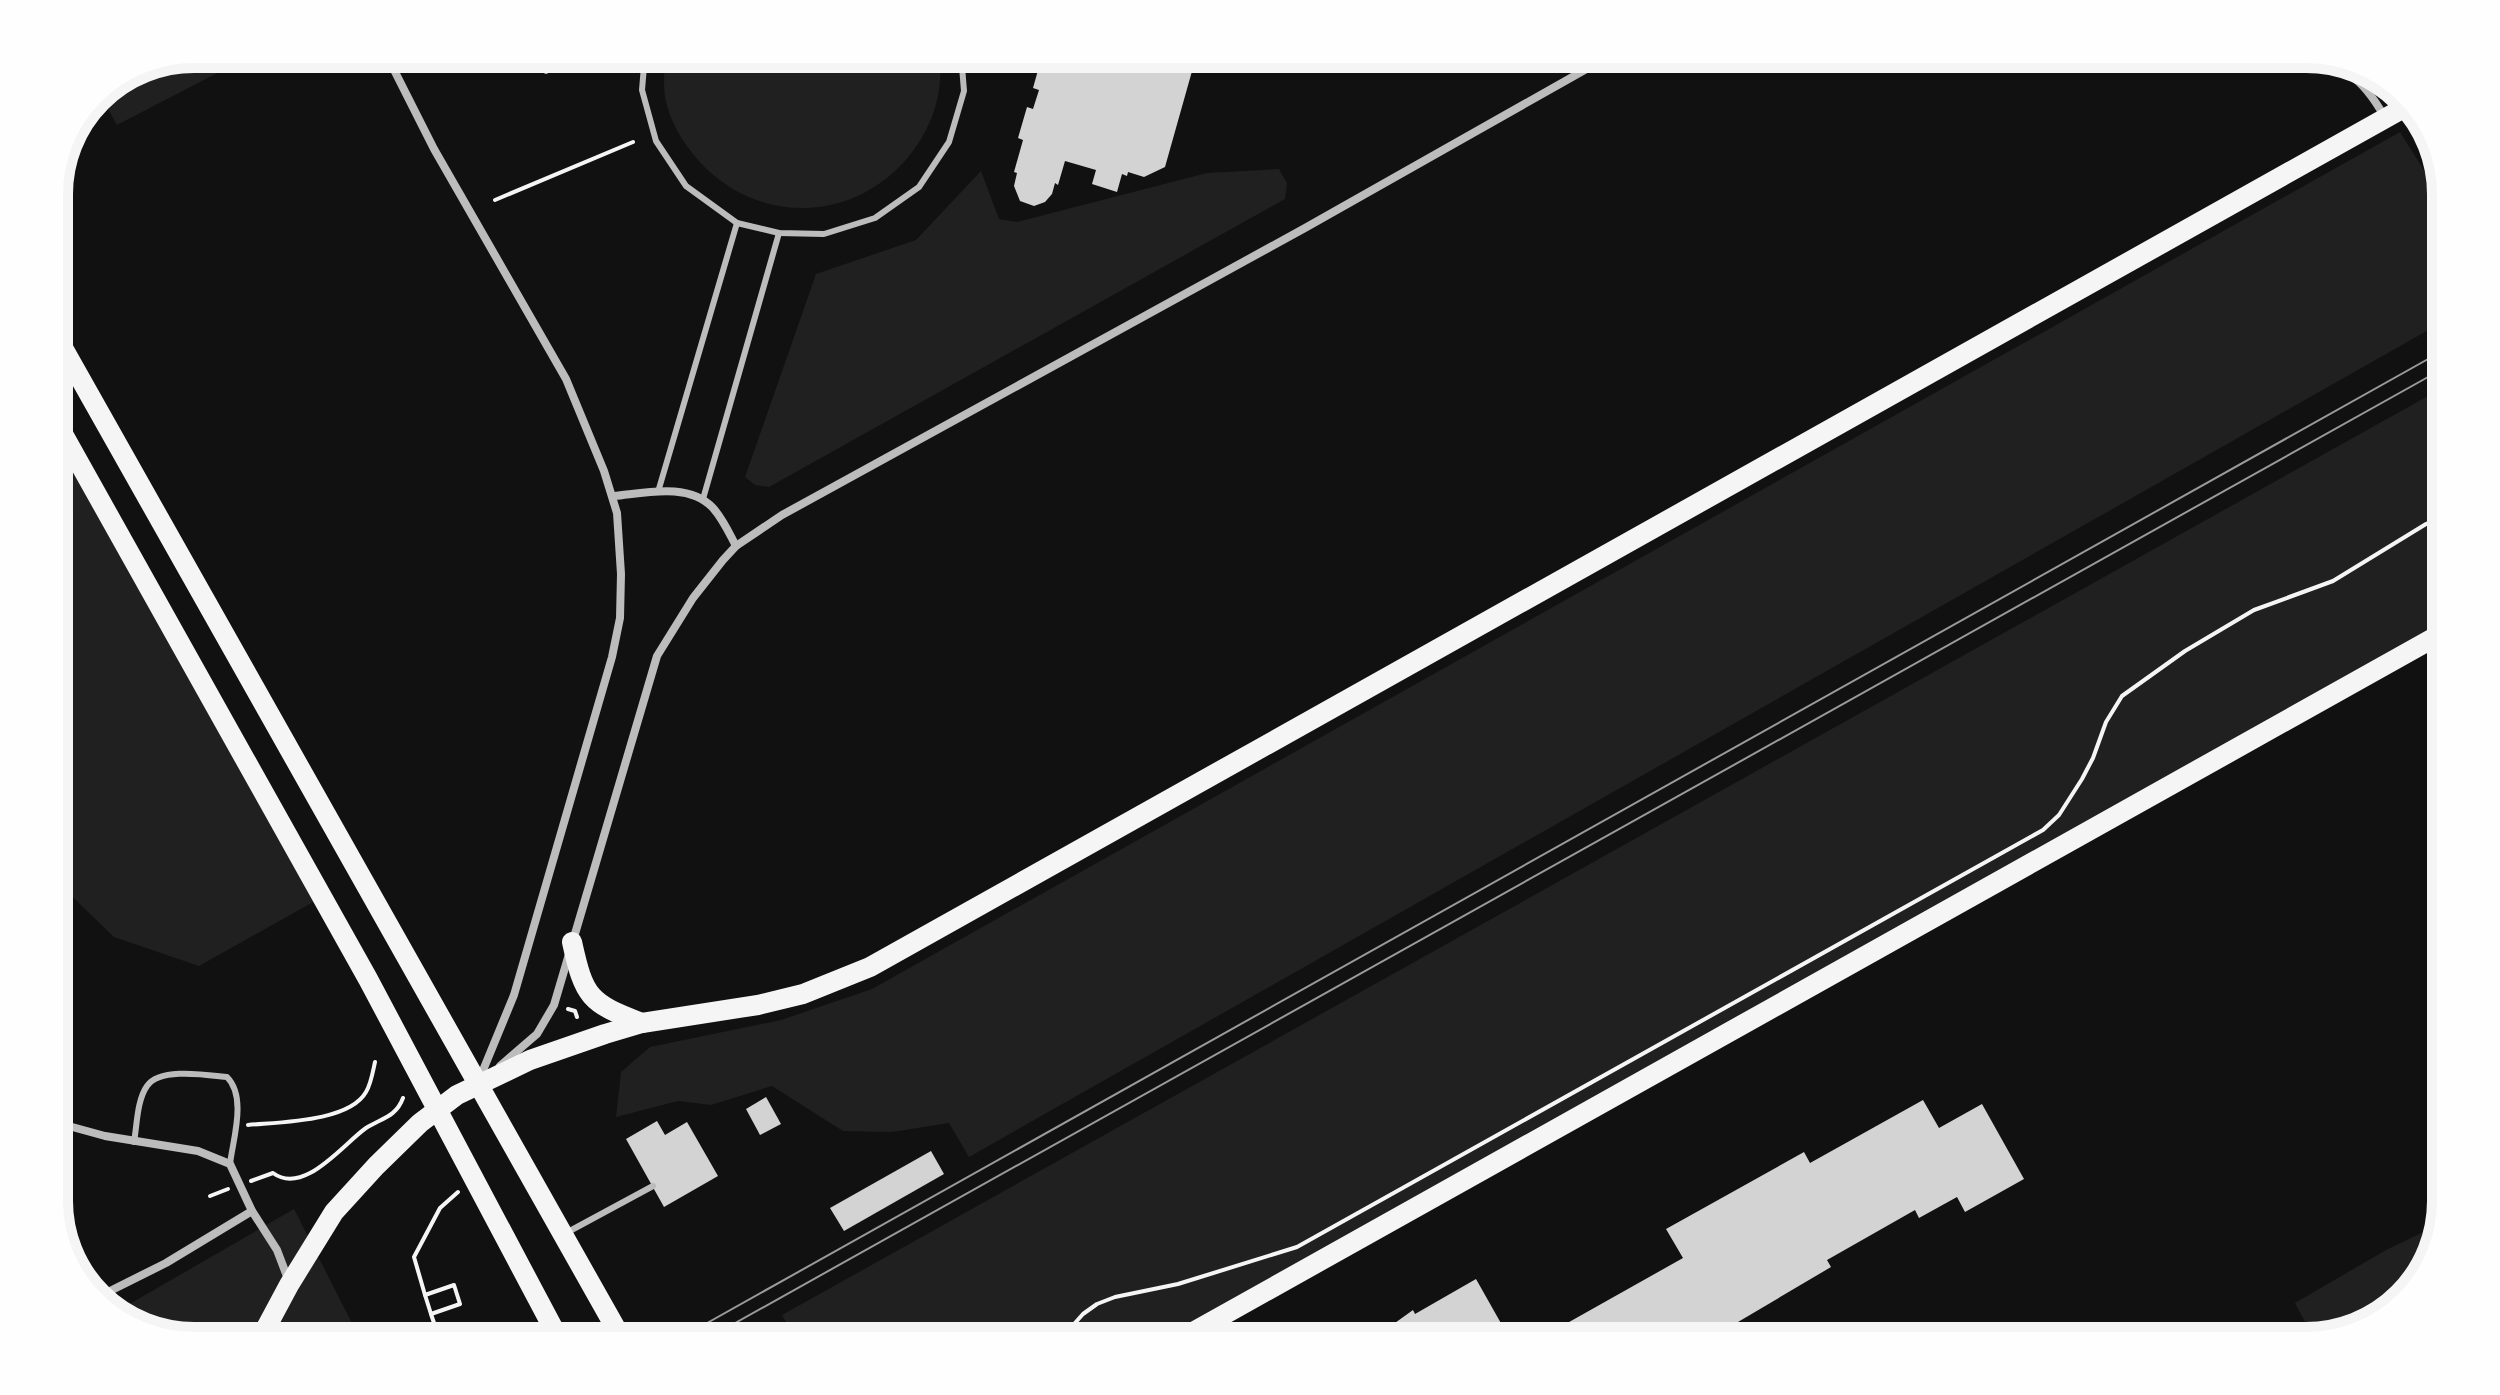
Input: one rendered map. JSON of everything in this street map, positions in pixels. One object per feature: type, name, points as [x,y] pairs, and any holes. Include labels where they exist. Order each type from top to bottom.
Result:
[{"type":"main road","points":[[266,1327],[334,1212],[376,1166],[439,1108],[477,1084],[530,1060],[642,1023],[792,997],[870,967],[2400,110]]},
{"type":"main road","points":[[68,357],[615,1327]]},
{"type":"main road","points":[[68,443],[439,1108],[553,1327]]},
{"type":"main road","points":[[1202,1327],[2432,639]]},
{"type":"main road","points":[[572,942],[579,975],[592,998],[608,1010],[642,1023]]},
{"type":"street","points":[[393,68],[434,149],[566,379],[614,496],[619,531],[620,618],[612,657],[514,995],[500,1035],[477,1084]]},
{"type":"street","points":[[477,1084],[525,1046],[545,1023],[554,1005],[650,674],[665,641],[693,598],[736,546],[782,515],[1305,228],[1588,68]]},
{"type":"street","points":[[2357,79],[2367,89],[2385,118]]},
{"type":"street","points":[[614,496],[658,492],[682,493],[703,499],[712,507],[736,546]]},
{"type":"street","points":[[68,1126],[134,1142],[198,1151],[230,1164],[252,1211],[277,1250],[289,1285]]},
{"type":"street","points":[[107,1292],[166,1263],[252,1211]]},
{"type":"lane","points":[[644,68],[642,90],[656,141],[686,186],[737,223],[779,233],[824,234],[875,218],[919,187],[949,142],[964,91],[962,68]]},
{"type":"lane","points":[[658,492],[737,223]]},
{"type":"lane","points":[[703,499],[779,233]]},
{"type":"lane","points":[[134,1142],[147,1085],[160,1076],[227,1077],[234,1083],[238,1096],[230,1164]]},
{"type":"lane","points":[[563,1235],[653,1186]]},
{"type":"path","points":[[495,200],[633,142]]},
{"type":"path","points":[[1071,1327],[1097,1304],[1115,1297],[1178,1284],[1297,1247],[2043,830],[2059,815],[2077,789],[2106,722],[2122,696],[2185,651],[2254,610],[2333,581],[2432,521]]},
{"type":"path","points":[[568,1009],[575,1011],[577,1017]]},
{"type":"path","points":[[234,1127],[322,1117],[339,1112],[366,1093],[375,1062]]},
{"type":"path","points":[[241,1184],[273,1173],[291,1180],[332,1160],[365,1129],[398,1109],[403,1098]]},
{"type":"path","points":[[435,1327],[414,1257],[440,1208],[458,1192]]},
{"type":"path","points":[[425,1295],[454,1285],[460,1304],[431,1314]]},
{"type":"shaded area","points":[[225,68],[225,69],[117,125],[106,104],[124,89],[169,70]]},
{"type":"shaded area","points":[[664,68],[940,68],[934,112],[906,160],[881,183],[852,199],[820,207],[788,207],[756,200],[725,184],[698,160],[677,131],[664,92]]},
{"type":"shaded area","points":[[2400,132],[2432,182],[2432,328],[969,1157],[949,1123],[892,1132],[843,1131],[772,1086],[711,1105],[678,1101],[616,1117],[621,1072],[650,1047],[781,1020],[872,989]]},
{"type":"shaded area","points":[[1279,169],[1287,183],[1285,199],[769,487],[755,485],[745,477],[816,274],[916,240],[981,171],[999,219],[1017,222],[1207,173]]},
{"type":"shaded area","points":[[2432,394],[2432,639],[1202,1327],[789,1327],[782,1315]]},
{"type":"shaded area","points":[[68,443],[322,897],[199,966],[114,937],[68,893]]},
{"type":"shaded area","points":[[294,1209],[354,1327],[177,1326],[161,1323],[126,1306]]},
{"type":"shaded area","points":[[2429,1229],[2415,1264],[2383,1301],[2339,1323],[2308,1327],[2295,1303],[2386,1250]]},
{"type":"building","points":[[531,68],[557,68],[546,74]]},
{"type":"building","points":[[1039,68],[1193,68],[1165,167],[1144,177],[1128,172],[1127,176],[1122,174],[1117,192],[1092,184],[1096,170],[1065,161],[1052,194],[1045,202],[1034,206],[1020,201],[1014,186],[1017,173],[1014,172],[1023,140],[1018,138],[1027,107],[1033,109],[1039,90],[1033,88]]},
{"type":"building","points":[[766,1097],[781,1124],[760,1135],[746,1109]]},
{"type":"building","points":[[1923,1100],[1939,1128],[1982,1104],[2024,1179],[1965,1212],[1957,1197],[1919,1218],[1915,1210],[1827,1260],[1831,1267],[1738,1322],[1741,1327],[1560,1327],[1683,1258],[1666,1229],[1804,1152],[1810,1163]]},
{"type":"building","points":[[657,1121],[665,1135],[687,1122],[718,1176],[664,1207],[626,1139]]},
{"type":"building","points":[[931,1151],[944,1174],[844,1231],[830,1208]]},
{"type":"building","points":[[1476,1279],[1503,1327],[1389,1327],[1413,1310],[1415,1314]]},
{"type":"tram line","points":[[700,1327],[2432,357]]},
{"type":"tram line","points":[[728,1327],[2432,375]]}]
